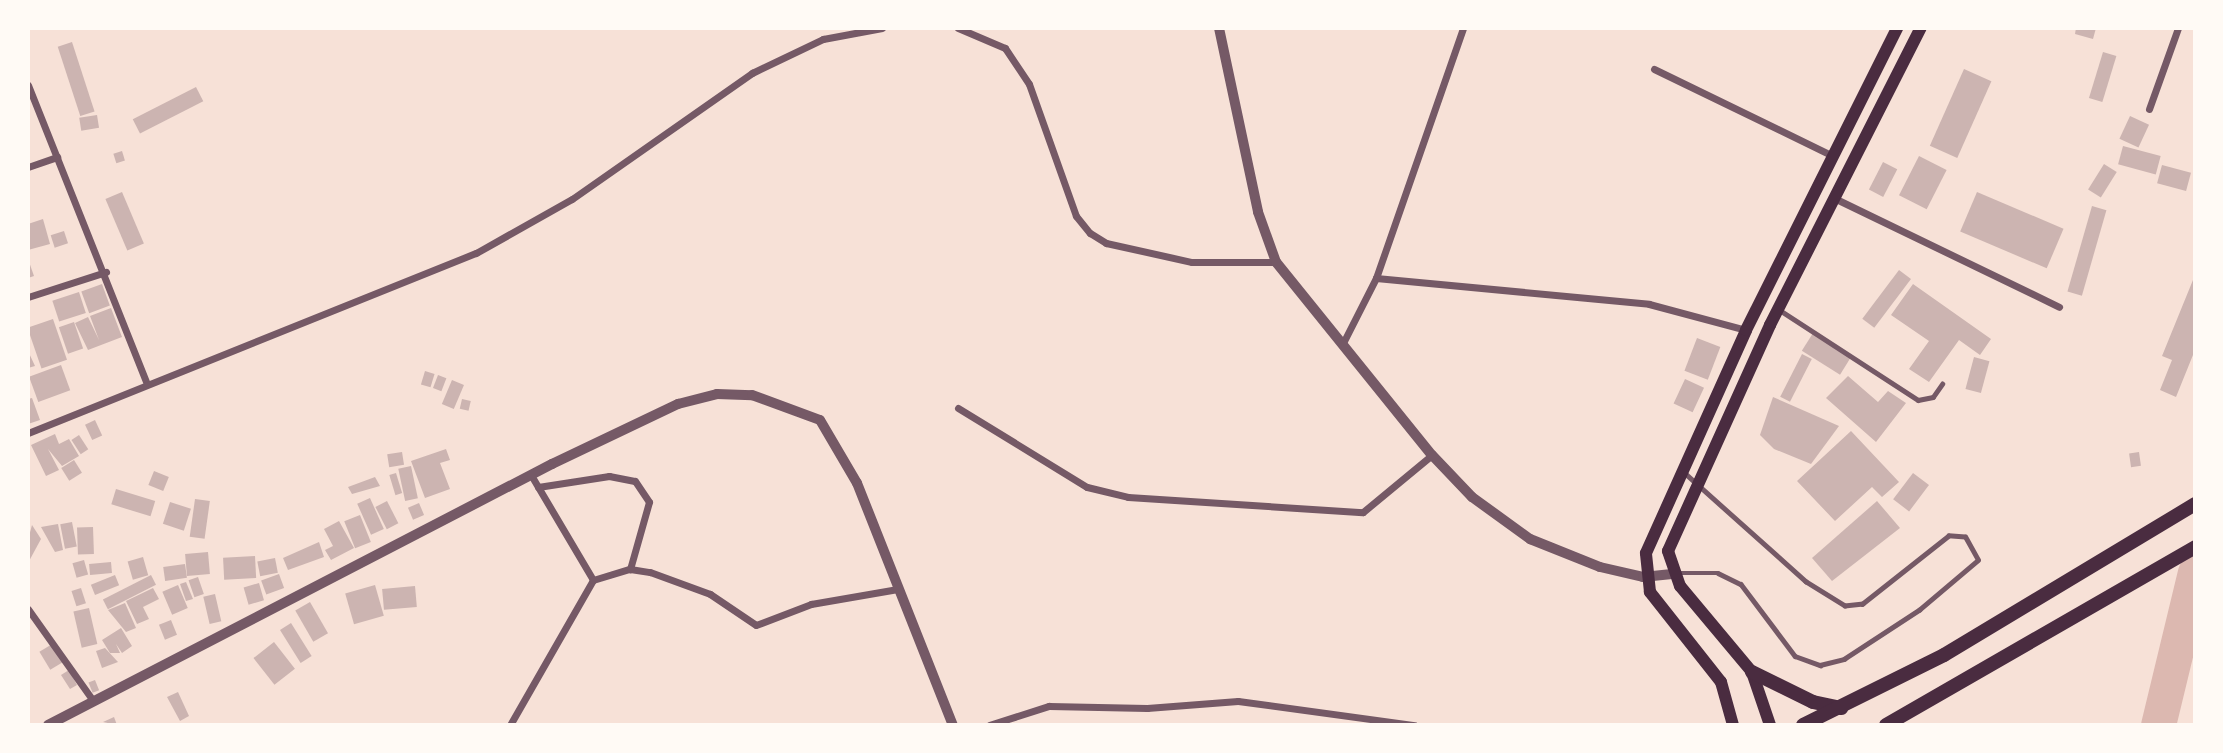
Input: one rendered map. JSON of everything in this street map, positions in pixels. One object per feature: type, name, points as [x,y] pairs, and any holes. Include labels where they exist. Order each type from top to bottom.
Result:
[{"type":"highway","points":[[1803,725],[1843,708],[1944,656],[2195,504]]},
{"type":"highway","points":[[1886,725],[2137,583],[2195,547]]},
{"type":"highway","points":[[1752,673],[1813,702],[1843,708]]},
{"type":"main road","points":[[1733,725],[1721,682],[1643,577],[1646,553],[1680,470],[1746,330],[1831,155],[1897,28]]},
{"type":"main road","points":[[1770,725],[1752,673],[1672,574],[1668,551],[1778,309],[1921,28]]},
{"type":"street","points":[[28,433],[147,384],[204,368],[476,253],[572,199],[752,73],[824,40],[882,28]]},
{"type":"street","points":[[958,28],[1005,48],[1029,84],[1076,216],[1090,233],[1106,243],[1192,262],[1276,262]]},
{"type":"street","points":[[1219,28],[1258,212],[1276,262],[1432,455],[1472,497],[1530,539],[1643,577],[1672,574]]},
{"type":"street","points":[[1343,343],[1376,278],[1463,28]]},
{"type":"street","points":[[2149,109],[2178,28]]},
{"type":"street","points":[[1654,69],[1831,155]]},
{"type":"street","points":[[28,85],[106,271],[147,384]]},
{"type":"street","points":[[28,167],[57,157]]},
{"type":"street","points":[[1834,198],[2060,307]]},
{"type":"street","points":[[28,297],[106,271]]},
{"type":"street","points":[[1376,278],[1649,304],[1746,330]]},
{"type":"street","points":[[48,725],[92,699],[531,475],[678,404],[717,394],[790,405],[820,420],[842,453],[953,725]]},
{"type":"street","points":[[958,408],[1087,487],[1128,497],[1363,512],[1432,455]]},
{"type":"street","points":[[531,475],[593,580]]},
{"type":"street","points":[[538,486],[600,477],[635,481],[649,502],[630,569]]},
{"type":"street","points":[[510,725],[593,580],[630,569],[710,594],[756,625],[811,604],[898,589]]},
{"type":"street","points":[[28,609],[92,699]]},
{"type":"street","points":[[989,725],[1049,706],[1238,701],[1414,725]]},
{"type":"lane","points":[[1778,309],[1918,400],[1933,397],[1942,384]]},
{"type":"lane","points":[[1672,574],[1706,572],[1741,584],[1794,656],[1820,665],[1844,659],[1919,610],[1978,560],[1965,537],[1949,536],[1863,604],[1845,606],[1805,582],[1698,482],[1680,470]]},
{"type":"building","points":[[2076,28],[2096,28],[2093,39],[2075,34]]},
{"type":"building","points":[[72,42],[95,111],[80,116],[58,47]]},
{"type":"building","points":[[2103,52],[2116,56],[2102,102],[2089,98]]},
{"type":"building","points":[[1964,69],[1991,81],[1957,158],[1930,146]]},
{"type":"building","points":[[196,87],[203,101],[140,133],[133,119]]},
{"type":"building","points":[[97,115],[99,128],[81,131],[79,118]]},
{"type":"building","points":[[2130,116],[2149,125],[2138,148],[2119,139]]},
{"type":"building","points":[[2123,146],[2161,156],[2156,174],[2118,164]]},
{"type":"building","points":[[122,151],[125,161],[116,163],[113,154]]},
{"type":"building","points":[[1919,156],[1947,170],[1927,209],[1899,195]]},
{"type":"building","points":[[1883,162],[1897,169],[1883,197],[1869,190]]},
{"type":"building","points":[[2104,164],[2117,172],[2101,197],[2088,189]]},
{"type":"building","points":[[2162,165],[2191,173],[2186,191],[2157,183]]},
{"type":"building","points":[[122,192],[144,244],[127,251],[105,199]]},
{"type":"building","points":[[1977,192],[2064,229],[2047,268],[1960,232]]},
{"type":"building","points":[[2092,206],[2106,210],[2082,296],[2067,292]]},
{"type":"building","points":[[43,219],[50,244],[28,250],[28,224]]},
{"type":"building","points":[[64,231],[68,243],[55,248],[51,235]]},
{"type":"building","points":[[28,259],[34,276],[28,278]]},
{"type":"building","points":[[1899,270],[1911,279],[1874,328],[1862,319]]},
{"type":"building","points":[[2195,275],[2195,350],[2176,397],[2160,390],[2172,360],[2162,356]]},
{"type":"building","points":[[102,284],[110,306],[89,313],[81,292]]},
{"type":"building","points":[[1913,284],[1991,339],[1980,355],[1959,340],[1929,382],[1909,369],[1929,341],[1891,315]]},
{"type":"building","points":[[79,292],[86,313],[59,322],[52,301]]},
{"type":"building","points":[[111,308],[122,337],[88,350],[75,323],[88,317],[99,340],[90,316]]},
{"type":"building","points":[[53,319],[67,360],[41,368],[28,328]]},
{"type":"building","points":[[74,322],[83,348],[68,354],[59,327]]},
{"type":"building","points":[[1813,333],[1851,357],[1840,375],[1802,351]]},
{"type":"building","points":[[1697,338],[1720,347],[1708,380],[1684,371]]},
{"type":"building","points":[[28,351],[35,366],[28,368]]},
{"type":"building","points":[[1802,354],[1812,359],[1790,402],[1780,397]]},
{"type":"building","points":[[1974,357],[1989,361],[1981,393],[1965,389]]},
{"type":"building","points":[[61,365],[70,390],[38,402],[29,377]]},
{"type":"building","points":[[425,371],[435,374],[430,387],[421,384]]},
{"type":"building","points":[[438,375],[446,378],[441,391],[433,388]]},
{"type":"building","points":[[1848,376],[1878,402],[1888,391],[1906,403],[1876,442],[1826,398]]},
{"type":"building","points":[[1685,379],[1704,388],[1693,412],[1674,403]]},
{"type":"building","points":[[452,380],[464,385],[454,409],[442,404]]},
{"type":"building","points":[[1773,397],[1839,426],[1811,464],[1774,449],[1760,435]]},
{"type":"building","points":[[32,398],[40,420],[28,424],[28,399]]},
{"type":"building","points":[[462,399],[471,401],[469,411],[460,409]]},
{"type":"building","points":[[95,420],[102,435],[92,440],[85,425]]},
{"type":"building","points":[[1851,431],[1899,482],[1882,497],[1872,487],[1835,521],[1797,481]]},
{"type":"building","points":[[55,434],[59,444],[69,439],[79,456],[62,466],[48,449],[59,470],[46,476],[31,445]]},
{"type":"building","points":[[79,435],[88,449],[81,454],[71,440]]},
{"type":"building","points":[[446,449],[450,460],[440,463],[450,489],[425,498],[411,461]]},
{"type":"building","points":[[402,452],[404,465],[389,467],[387,454]]},
{"type":"building","points":[[2139,452],[2141,466],[2131,467],[2129,453]]},
{"type":"building","points":[[74,460],[82,473],[69,481],[61,468]]},
{"type":"building","points":[[411,466],[418,498],[405,501],[398,469]]},
{"type":"building","points":[[154,471],[169,477],[163,491],[148,485]]},
{"type":"building","points":[[396,473],[402,493],[395,495],[389,475]]},
{"type":"building","points":[[1913,473],[1929,485],[1909,511],[1893,499]]},
{"type":"building","points":[[375,477],[380,486],[352,494],[348,487]]},
{"type":"building","points":[[116,489],[155,501],[151,516],[111,504]]},
{"type":"building","points":[[370,498],[384,529],[371,535],[357,504]]},
{"type":"building","points":[[195,499],[210,501],[205,539],[190,537]]},
{"type":"building","points":[[387,501],[398,523],[387,529],[375,507]]},
{"type":"building","points":[[1877,501],[1900,528],[1832,581],[1812,558]]},
{"type":"building","points":[[170,502],[191,509],[184,531],[163,524]]},
{"type":"building","points":[[419,503],[424,515],[413,520],[408,508]]},
{"type":"building","points":[[360,515],[371,542],[355,548],[344,521]]},
{"type":"building","points":[[339,521],[354,548],[331,560],[325,550],[333,546],[324,529]]},
{"type":"building","points":[[72,522],[77,547],[65,549],[60,524]]},
{"type":"building","points":[[58,524],[63,550],[55,552],[41,527]]},
{"type":"building","points":[[32,525],[41,539],[28,563],[28,540]]},
{"type":"building","points":[[93,527],[94,554],[78,555],[77,528]]},
{"type":"building","points":[[319,542],[324,557],[288,570],[283,558]]},
{"type":"building","points":[[208,552],[210,574],[187,576],[185,554]]},
{"type":"building","points":[[255,556],[256,578],[224,580],[223,558]]},
{"type":"building","points":[[143,557],[148,575],[133,580],[128,561]]},
{"type":"building","points":[[275,558],[278,573],[260,576],[257,561]]},
{"type":"building","points":[[84,560],[88,574],[77,578],[72,563]]},
{"type":"building","points":[[111,562],[112,573],[90,575],[89,564]]},
{"type":"building","points":[[185,564],[187,578],[165,581],[163,567]]},
{"type":"building","points":[[279,574],[284,588],[266,595],[261,580]]},
{"type":"building","points":[[115,575],[119,585],[95,595],[91,585]]},
{"type":"building","points":[[151,575],[156,585],[108,609],[103,600]]},
{"type":"building","points":[[198,577],[204,594],[194,597],[189,580]]},
{"type":"building","points":[[186,582],[193,599],[186,601],[180,584]]},
{"type":"building","points":[[259,583],[264,600],[249,605],[244,587]]},
{"type":"building","points":[[178,585],[188,608],[172,615],[162,592]]},
{"type":"building","points":[[375,585],[384,616],[354,624],[345,594]]},
{"type":"building","points":[[415,586],[417,607],[384,610],[382,589]]},
{"type":"building","points":[[81,588],[86,603],[76,606],[71,591]]},
{"type":"building","points":[[153,588],[159,599],[143,607],[149,619],[137,624],[126,601]]},
{"type":"building","points":[[215,594],[221,621],[210,624],[203,597]]},
{"type":"building","points":[[310,602],[328,633],[313,642],[295,610]]},
{"type":"building","points":[[125,603],[136,628],[126,632],[108,610]]},
{"type":"building","points":[[89,608],[97,644],[82,648],[73,612]]},
{"type":"building","points":[[171,620],[177,635],[165,640],[159,625]]},
{"type":"building","points":[[291,623],[312,656],[301,663],[280,630]]},
{"type":"building","points":[[121,628],[132,646],[122,653],[116,644],[120,653],[110,653],[102,640]]},
{"type":"building","points":[[274,642],[295,669],[274,685],[254,658]]},
{"type":"building","points":[[54,643],[65,661],[50,670],[39,652]]},
{"type":"building","points":[[105,648],[118,662],[102,668],[96,651]]},
{"type":"building","points":[[69,670],[77,685],[70,689],[61,675]]},
{"type":"building","points":[[95,680],[99,690],[93,693],[89,683]]},
{"type":"building","points":[[178,692],[189,716],[180,721],[167,697]]},
{"type":"building","points":[[114,717],[117,725],[103,722]]},
{"type":"waterway","points":[[2158,725],[2195,572]]}]
